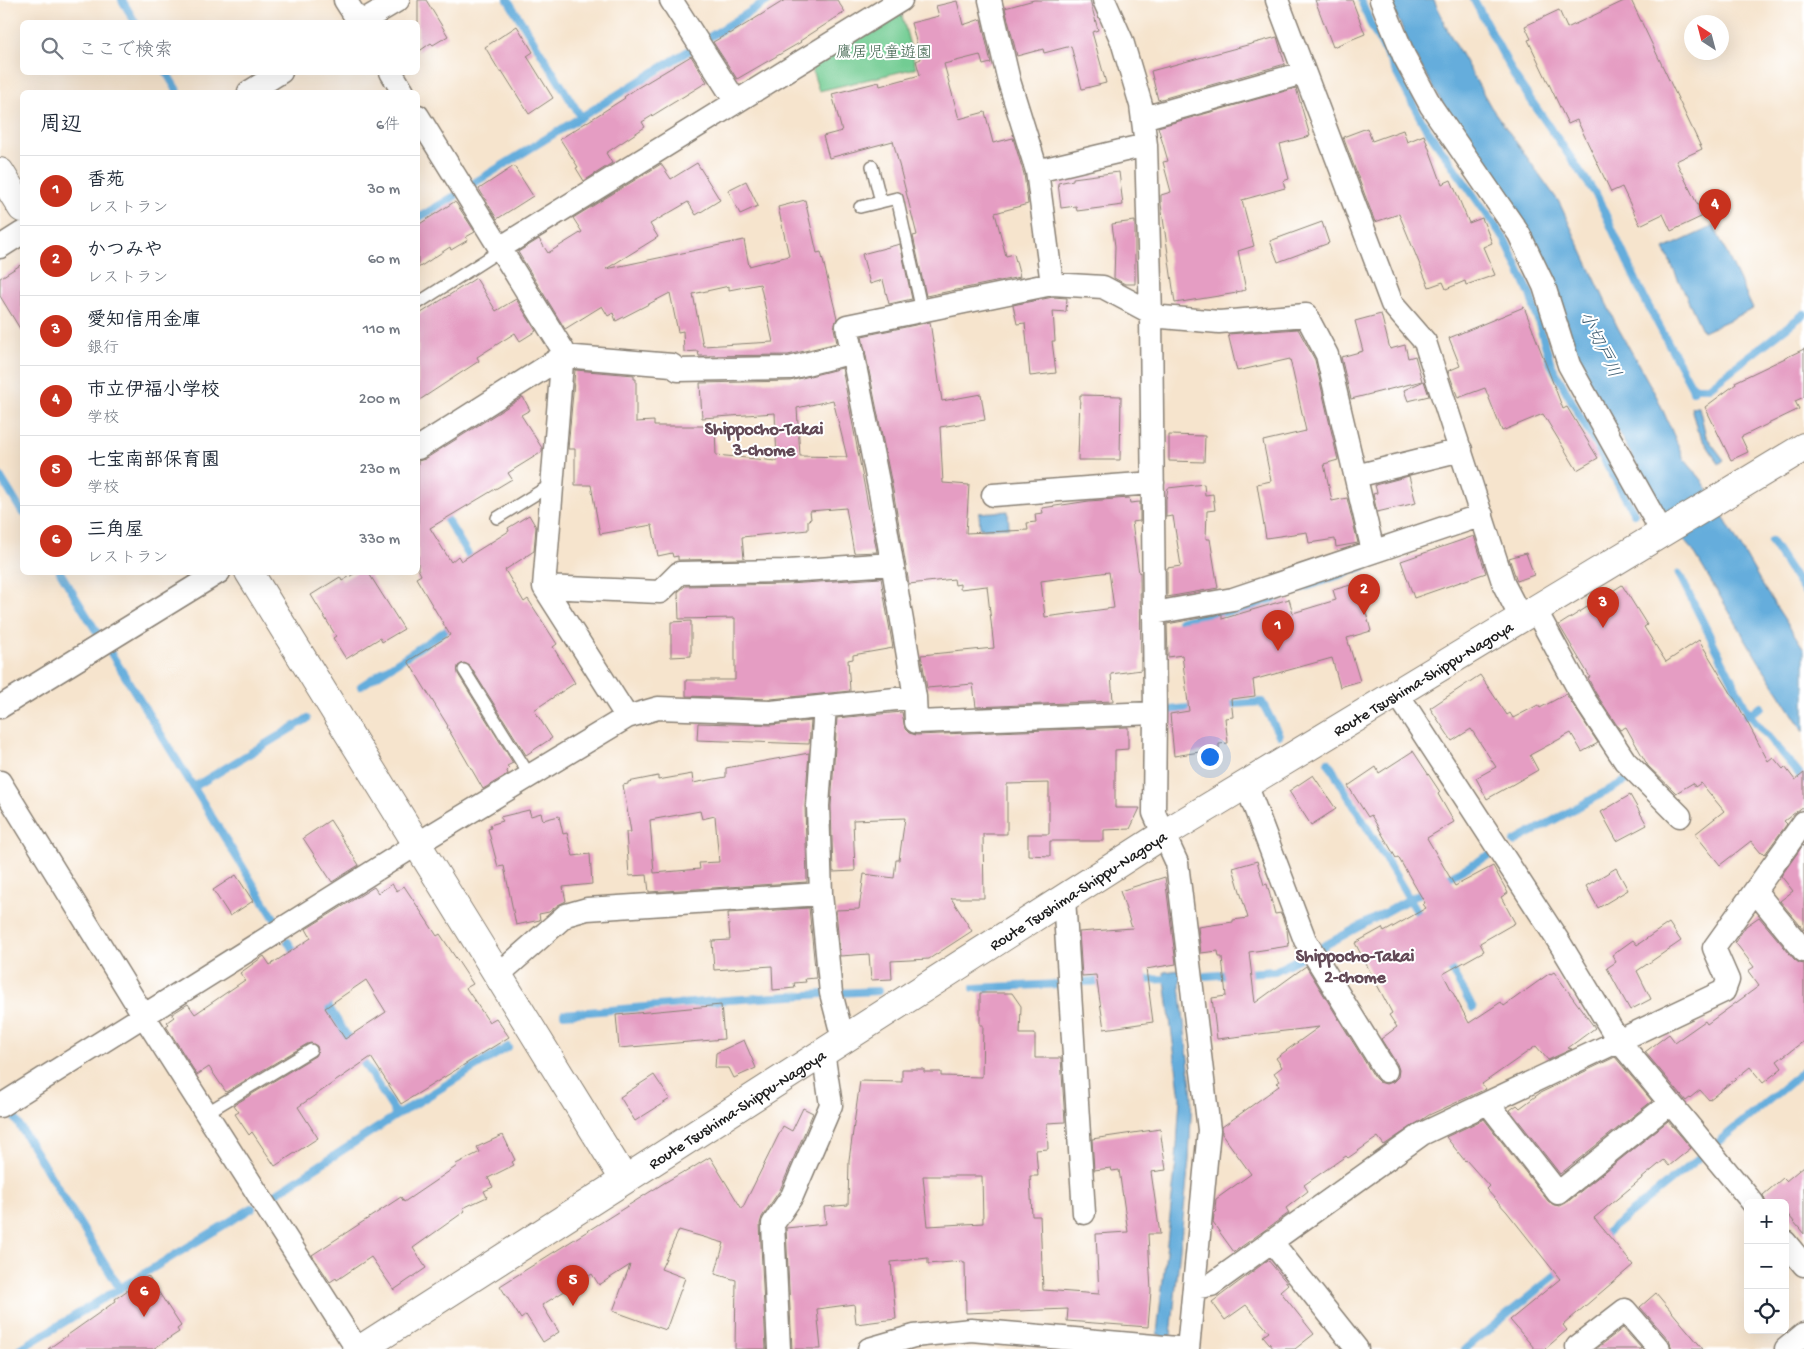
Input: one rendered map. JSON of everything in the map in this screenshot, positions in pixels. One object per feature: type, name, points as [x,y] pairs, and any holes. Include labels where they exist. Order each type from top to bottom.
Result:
[{"type":"main road","points":[[0,172],[20,205]]},
{"type":"main road","name":"Route Tsushima-Shippu-Nagoya","points":[[370,1346],[624,1180],[1164,834],[1804,447]]},
{"type":"main road","points":[[251,575],[624,1180]]},
{"type":"street","points":[[346,0],[359,20]]},
{"type":"street","points":[[363,20],[398,0]]},
{"type":"street","points":[[671,0],[736,102]]},
{"type":"street","points":[[500,249],[901,0]]},
{"type":"street","points":[[990,0],[1009,81],[1037,171],[1052,284]]},
{"type":"street","points":[[869,1349],[914,1336],[971,1340],[1156,1345],[1185,1349],[1194,1288],[1209,1130],[1177,863],[1154,813],[1153,483],[1146,146],[1142,105],[1122,41],[1104,0]]},
{"type":"street","points":[[1277,0],[1392,304],[1425,342],[1504,585],[1528,613],[1625,761],[1680,816]]},
{"type":"street","points":[[1381,0],[1404,56],[1431,106],[1519,234],[1544,286],[1569,365],[1664,531]]},
{"type":"street","points":[[1143,118],[1304,73]]},
{"type":"street","points":[[252,90],[276,75]]},
{"type":"street","points":[[392,75],[402,90]]},
{"type":"street","points":[[420,119],[563,350],[544,587],[627,717]]},
{"type":"street","points":[[1037,171],[1146,146]]},
{"type":"street","points":[[0,247],[20,234]]},
{"type":"street","points":[[1155,713],[916,722],[914,697],[892,564],[847,326],[1052,284],[1104,287],[1150,314],[1219,322],[1306,315],[1328,355],[1373,552]]},
{"type":"street","points":[[420,447],[563,356],[672,365],[678,370],[790,368],[852,352]]},
{"type":"street","points":[[1356,476],[1461,450]]},
{"type":"street","points":[[993,495],[1153,483]]},
{"type":"street","points":[[1154,613],[1233,599],[1482,515]]},
{"type":"street","points":[[544,587],[660,592],[679,573],[788,570],[892,564]]},
{"type":"street","points":[[0,707],[214,575]]},
{"type":"street","points":[[1397,693],[1553,934],[1618,1040],[1750,1199]]},
{"type":"street","points":[[0,1106],[418,844],[627,717],[658,708],[771,712],[914,697]]},
{"type":"street","points":[[779,1349],[773,1224],[792,1196],[831,1105],[833,1046],[831,993],[821,894],[818,806],[825,706]]},
{"type":"street","points":[[0,782],[206,1113],[370,1346]]},
{"type":"street","points":[[1246,784],[1306,940],[1386,1071]]},
{"type":"street","points":[[1194,1288],[1211,1285],[1422,1134],[1724,991],[1728,980],[1714,948],[1802,827]]},
{"type":"street","points":[[1755,891],[1804,951]]},
{"type":"street","points":[[498,975],[566,915],[587,909],[821,894]]},
{"type":"street","points":[[1064,898],[1084,1213]]},
{"type":"street","points":[[1488,1104],[1558,1193],[1670,1103]]},
{"type":"street","points":[[1271,1241],[1357,1349]]},
{"type":"street","points":[[1787,1244],[1804,1265]]},
{"type":"street","points":[[1579,1349],[1577,1347],[1625,1310],[1658,1349]]},
{"type":"street","points":[[1786,1349],[1804,1334]]},
{"type":"lane","points":[[872,166],[880,202]]},
{"type":"lane","points":[[860,207],[896,198],[922,311]]},
{"type":"lane","points":[[420,301],[500,249]]},
{"type":"lane","points":[[497,518],[552,484]]},
{"type":"lane","points":[[464,670],[530,776]]},
{"type":"lane","points":[[206,1113],[311,1050]]},
{"type":"green space","name":"鷹居児童遊園","points":[[901,12],[916,68],[819,91],[811,67]]},
{"type":"water","name":"小切戸川","points":[[1389,0],[1434,0],[1448,31],[1491,107],[1559,202],[1617,326],[1658,399],[1684,459],[1702,480],[1766,591],[1804,649],[1804,732],[1758,660],[1693,551],[1657,510],[1652,491],[1580,365],[1538,250],[1524,221],[1453,121],[1415,56]]},
{"type":"water","points":[[1714,226],[1753,309],[1703,332],[1664,249]]},
{"type":"water","points":[[1691,407],[1699,407],[1706,436],[1724,460],[1719,464],[1697,430]]},
{"type":"water","points":[[1008,511],[1009,527],[980,529],[979,513]]},
{"type":"water","points":[[1181,970],[1180,985],[1192,1096],[1189,1160],[1171,1336],[1168,1335],[1168,1349],[1158,1343],[1161,1335],[1157,1334],[1176,1161],[1180,1098],[1164,972]]},
{"type":"building","points":[[418,0],[426,0],[448,36],[433,45],[431,43],[420,51],[420,20],[418,20]]},
{"type":"building","points":[[785,0],[837,0],[845,12],[801,42],[737,79],[713,42],[730,34]]},
{"type":"building","points":[[1034,0],[1090,0],[1098,30],[1092,32],[1106,83],[1082,89],[1071,46],[1044,53],[1043,49],[1017,56],[1005,8]]},
{"type":"building","points":[[1315,0],[1352,0],[1365,34],[1333,47]]},
{"type":"building","points":[[1626,0],[1631,0],[1702,149],[1676,161],[1703,216],[1671,231],[1663,214],[1640,225],[1622,187],[1611,192],[1577,120],[1568,124],[1528,40],[1531,39],[1525,26],[1559,10],[1567,28]]},
{"type":"building","points":[[957,1],[963,25],[981,19],[991,63],[983,65],[980,55],[944,64],[959,119],[985,112],[993,143],[1013,138],[1024,174],[1028,204],[995,213],[1006,256],[1014,254],[1020,277],[926,296],[913,236],[917,235],[893,141],[829,158],[823,136],[842,131],[832,94],[879,82],[880,86],[920,75],[916,61],[921,59],[911,23],[939,16],[936,6]]},
{"type":"building","points":[[517,26],[533,52],[527,56],[553,98],[529,114],[485,47]]},
{"type":"building","points":[[1277,37],[1285,64],[1158,100],[1151,71]]},
{"type":"building","points":[[691,56],[707,82],[642,122],[645,127],[606,153],[612,163],[584,181],[576,168],[578,167],[560,139],[625,98],[634,90]]},
{"type":"building","points":[[1296,88],[1310,136],[1280,144],[1289,179],[1283,181],[1285,188],[1242,200],[1254,246],[1238,251],[1246,290],[1175,303],[1161,204],[1161,195],[1171,192],[1163,162],[1168,161],[1158,127]]},
{"type":"building","points":[[1367,128],[1372,141],[1403,130],[1407,142],[1424,135],[1442,184],[1451,180],[1469,223],[1482,218],[1492,243],[1483,247],[1495,275],[1466,285],[1465,281],[1446,289],[1443,282],[1429,287],[1399,214],[1375,222],[1343,137]]},
{"type":"building","points":[[697,163],[720,200],[696,215],[688,202],[650,224],[658,237],[606,269],[744,240],[749,266],[789,256],[778,207],[805,200],[817,253],[821,252],[837,318],[834,328],[837,343],[788,355],[699,356],[698,351],[684,352],[683,331],[678,332],[670,293],[616,321],[613,313],[608,316],[602,306],[565,329],[518,252],[539,239],[548,253],[582,232],[573,218],[661,164],[671,179]],"holes":[[[760,284],[773,342],[703,346],[693,294],[729,286],[729,290]]]},
{"type":"building","points":[[514,166],[533,196],[497,219],[479,189]]},
{"type":"building","points":[[1119,172],[1123,205],[1077,211],[1076,206],[1061,208],[1058,183],[1073,180],[1073,178]]},
{"type":"building","points":[[746,181],[758,206],[740,214],[728,190]]},
{"type":"building","points":[[454,202],[475,232],[466,237],[468,240],[451,250],[450,247],[420,267],[420,224]]},
{"type":"building","points":[[1135,221],[1135,284],[1125,284],[1114,278],[1115,246],[1112,224]]},
{"type":"building","points":[[1322,222],[1329,243],[1278,262],[1270,241]]},
{"type":"building","points":[[900,244],[912,299],[889,304],[883,280],[870,284],[862,254]]},
{"type":"building","points":[[20,265],[20,329],[0,296],[0,278]]},
{"type":"building","points":[[476,278],[496,311],[516,299],[536,331],[520,341],[515,333],[477,357],[479,361],[420,400],[420,314]]},
{"type":"building","points":[[1053,297],[1067,298],[1066,312],[1053,311],[1055,341],[1052,341],[1056,373],[1030,376],[1025,323],[1017,324],[1013,305]]},
{"type":"building","points":[[1524,307],[1563,409],[1567,407],[1598,458],[1577,470],[1543,414],[1502,431],[1485,388],[1458,398],[1448,371],[1460,366],[1449,338]]},
{"type":"building","points":[[1381,314],[1390,349],[1405,345],[1408,358],[1415,356],[1422,381],[1351,399],[1341,357],[1363,351],[1355,321]]},
{"type":"building","points":[[930,322],[942,401],[981,394],[985,420],[940,427],[943,483],[969,485],[966,533],[1028,530],[1027,523],[1036,522],[1035,514],[1043,513],[1042,508],[1089,501],[1129,498],[1130,503],[1140,502],[1140,521],[1132,522],[1140,572],[1141,670],[1111,674],[1113,701],[976,707],[973,684],[927,688],[921,655],[994,648],[987,586],[960,589],[960,584],[955,585],[954,579],[909,584],[893,490],[862,336]],"holes":[[[1109,572],[1114,608],[1045,617],[1041,581]]]},
{"type":"building","points":[[1298,329],[1315,360],[1338,460],[1324,464],[1332,501],[1347,498],[1358,543],[1336,547],[1335,539],[1309,543],[1307,532],[1266,538],[1257,484],[1271,481],[1263,441],[1306,431],[1290,359],[1237,371],[1228,334]]},
{"type":"building","points":[[1804,349],[1804,397],[1795,401],[1799,409],[1741,437],[1748,452],[1731,460],[1705,407],[1736,384],[1735,382]]},
{"type":"building","points":[[842,368],[877,552],[854,553],[846,508],[810,511],[811,519],[808,520],[808,530],[742,537],[744,559],[678,560],[678,556],[673,557],[672,553],[658,556],[652,525],[600,534],[591,485],[575,485],[575,449],[568,449],[575,370],[634,375],[634,379],[636,379],[636,422],[654,421],[654,426],[715,426],[716,455],[777,461],[775,413],[702,418],[700,383],[790,381]],"holes":[[[833,400],[847,457],[800,456],[797,408]]]},
{"type":"building","points":[[1424,381],[1429,396],[1408,401],[1404,390]]},
{"type":"building","points":[[1080,395],[1121,396],[1120,460],[1078,460]]},
{"type":"building","points":[[523,397],[530,410],[521,415],[542,448],[542,452],[508,473],[512,479],[430,528],[451,562],[458,556],[461,561],[509,531],[508,528],[529,515],[536,527],[534,551],[505,570],[524,602],[528,599],[557,644],[553,647],[575,683],[534,710],[552,738],[526,755],[470,666],[464,663],[458,666],[458,674],[513,763],[507,766],[509,769],[507,771],[508,774],[483,789],[448,726],[408,661],[450,635],[416,578],[421,575],[420,460]]},
{"type":"building","points":[[1169,435],[1205,436],[1204,462],[1169,461]]},
{"type":"building","points":[[1409,476],[1416,503],[1377,512],[1373,494],[1377,493],[1375,485]]},
{"type":"building","points":[[1204,484],[1205,495],[1213,494],[1215,510],[1207,511],[1206,539],[1210,539],[1218,588],[1167,597],[1167,568],[1181,566],[1173,516],[1166,517],[1168,488]]},
{"type":"building","points":[[1474,536],[1486,573],[1414,598],[1401,561]]},
{"type":"building","points":[[1526,553],[1534,575],[1517,581],[1509,558]]},
{"type":"building","points":[[352,575],[370,575],[404,629],[382,642],[380,638],[346,659],[333,638],[336,636],[311,595],[340,577],[342,581]]},
{"type":"building","points":[[881,578],[893,648],[853,655],[853,659],[848,660],[850,691],[771,699],[686,696],[686,680],[735,680],[735,618],[679,619],[678,592],[685,586],[788,584]]},
{"type":"building","points":[[1358,583],[1371,631],[1347,638],[1360,681],[1340,687],[1332,658],[1253,680],[1255,696],[1231,699],[1233,717],[1225,718],[1228,743],[1219,744],[1219,749],[1174,756],[1170,714],[1189,711],[1182,655],[1168,657],[1167,624],[1222,614],[1222,619],[1289,599],[1293,613],[1336,600],[1333,590]]},
{"type":"building","points":[[1622,585],[1647,625],[1644,627],[1666,662],[1699,640],[1737,703],[1768,761],[1773,757],[1783,769],[1785,767],[1795,780],[1804,773],[1804,806],[1784,821],[1787,824],[1765,854],[1761,853],[1751,841],[1720,865],[1695,834],[1724,811],[1701,783],[1695,787],[1693,783],[1676,793],[1648,766],[1626,727],[1620,730],[1595,692],[1588,678],[1590,677],[1559,625]]},
{"type":"building","points":[[691,621],[691,656],[671,657],[671,622]]},
{"type":"building","points":[[1480,675],[1507,715],[1510,713],[1513,718],[1538,705],[1540,708],[1566,694],[1598,743],[1582,752],[1571,733],[1530,755],[1538,770],[1487,799],[1476,778],[1496,767],[1471,729],[1452,741],[1430,708]]},
{"type":"building","points":[[902,712],[905,729],[909,733],[916,735],[1128,727],[1128,749],[1115,750],[1115,808],[1140,808],[1130,829],[1104,830],[1104,841],[1050,841],[1050,856],[1028,855],[1028,834],[1049,834],[1049,783],[1007,784],[1007,834],[983,834],[984,898],[951,898],[972,931],[929,959],[891,961],[892,979],[871,980],[869,954],[840,956],[836,910],[859,909],[864,874],[894,878],[896,860],[899,860],[905,818],[853,820],[855,871],[833,872],[831,806],[837,718]]},
{"type":"building","points":[[811,721],[809,744],[697,740],[698,723],[771,725]]},
{"type":"building","points":[[1413,751],[1440,792],[1438,794],[1454,822],[1427,838],[1455,886],[1493,866],[1508,893],[1501,897],[1515,923],[1480,943],[1484,951],[1443,974],[1469,1023],[1501,1002],[1504,1006],[1554,972],[1595,1028],[1568,1048],[1572,1049],[1548,1060],[1536,1046],[1482,1084],[1486,1089],[1429,1115],[1384,1145],[1378,1137],[1348,1158],[1346,1156],[1304,1185],[1308,1191],[1286,1208],[1289,1213],[1234,1252],[1213,1223],[1214,1214],[1217,1211],[1215,1208],[1216,1199],[1251,1174],[1222,1134],[1222,1127],[1279,1086],[1277,1083],[1280,1081],[1274,1073],[1282,1067],[1276,1058],[1319,1027],[1217,1039],[1212,998],[1226,996],[1222,957],[1219,957],[1218,951],[1201,953],[1198,927],[1248,918],[1233,868],[1257,861],[1264,885],[1267,884],[1275,914],[1281,913],[1287,930],[1289,946],[1249,952],[1255,1003],[1306,966],[1375,1078],[1379,1082],[1386,1084],[1393,1082],[1398,1077],[1399,1070],[1381,1039],[1397,1027],[1389,1015],[1392,1013],[1355,943],[1382,928],[1384,932],[1426,908],[1423,904],[1425,903],[1398,857],[1396,858],[1371,815],[1368,817],[1348,786],[1376,767],[1379,773]]},
{"type":"building","points":[[809,753],[805,806],[807,882],[649,892],[647,875],[629,876],[626,832],[631,832],[623,785],[628,784],[628,782],[658,776],[658,780],[692,774],[693,783],[726,777],[726,768]],"holes":[[[700,811],[702,819],[715,816],[719,862],[699,863],[700,869],[654,873],[650,820]]]},
{"type":"building","points":[[1313,775],[1336,809],[1311,825],[1289,791]]},
{"type":"building","points":[[1630,795],[1647,825],[1617,841],[1601,812]]},
{"type":"building","points":[[529,810],[531,816],[541,813],[543,820],[559,816],[563,834],[567,833],[573,856],[590,854],[592,884],[563,887],[566,901],[549,912],[539,914],[540,920],[516,925],[504,866],[498,867],[488,829],[491,828],[490,825],[503,821],[500,817]]},
{"type":"building","points":[[330,820],[359,865],[332,882],[303,838]]},
{"type":"building","points":[[1803,845],[1804,930],[1780,901],[1793,891],[1781,876]]},
{"type":"building","points":[[1616,868],[1628,890],[1598,908],[1586,886]]},
{"type":"building","points":[[236,875],[253,901],[230,916],[213,890]]},
{"type":"building","points":[[1165,877],[1176,964],[1146,969],[1153,1022],[1104,1029],[1096,975],[1082,976],[1079,932],[1132,928],[1120,891]]},
{"type":"building","points":[[392,884],[397,891],[404,886],[437,936],[440,934],[473,984],[466,988],[489,1022],[496,1018],[509,1037],[401,1104],[371,1057],[298,1107],[318,1138],[275,1166],[252,1132],[249,1135],[235,1114],[239,1112],[234,1105],[315,1056],[318,1050],[317,1046],[311,1043],[307,1044],[226,1092],[209,1067],[197,1075],[166,1026],[169,1024],[167,1022],[174,1017],[172,1014],[188,1004],[195,1014],[245,980],[240,973],[264,956],[270,965],[311,938],[306,929],[374,887],[378,893]],"holes":[[[366,980],[386,1012],[345,1039],[325,1008]]]},
{"type":"building","points":[[809,908],[816,978],[805,979],[806,982],[794,983],[795,988],[773,990],[772,966],[714,970],[712,941],[730,940],[728,913]]},
{"type":"building","points":[[1759,917],[1794,959],[1804,964],[1804,1041],[1777,1061],[1782,1068],[1763,1083],[1750,1067],[1709,1100],[1700,1090],[1686,1101],[1645,1052],[1669,1034],[1675,1042],[1705,1021],[1707,1024],[1759,986],[1748,971],[1754,967],[1735,942],[1746,926]]},
{"type":"building","points":[[1669,923],[1681,941],[1637,971],[1651,999],[1630,1010],[1607,968],[1616,962],[1612,955],[1633,940],[1637,945]]},
{"type":"building","points":[[980,993],[1012,993],[1021,1006],[1020,1034],[1035,1034],[1035,1058],[1061,1058],[1065,1122],[1047,1123],[1048,1149],[1036,1150],[1038,1176],[1030,1176],[1032,1216],[1040,1216],[1043,1290],[1099,1294],[1096,1234],[1128,1232],[1119,1170],[1112,1171],[1111,1168],[1094,1170],[1092,1139],[1160,1129],[1166,1170],[1151,1172],[1160,1234],[1148,1234],[1151,1291],[1148,1327],[1067,1321],[1068,1309],[966,1313],[965,1263],[963,1261],[928,1264],[928,1258],[891,1262],[896,1319],[856,1324],[854,1304],[817,1309],[821,1349],[792,1349],[786,1228],[826,1224],[824,1207],[848,1205],[849,1160],[860,1081],[902,1082],[902,1069],[924,1069],[924,1072],[941,1072],[941,1076],[982,1077],[983,1025],[980,1025]],"holes":[[[923,1176],[982,1176],[983,1223],[928,1226]]]},
{"type":"building","points":[[721,1005],[724,1039],[619,1048],[616,1015]]},
{"type":"building","points":[[744,1040],[756,1068],[734,1078],[729,1068],[715,1068],[716,1053]]},
{"type":"building","points":[[1615,1057],[1652,1101],[1560,1174],[1510,1110],[1517,1105],[1520,1108],[1540,1093]]},
{"type":"building","points":[[654,1075],[670,1099],[635,1121],[620,1097]]},
{"type":"building","points":[[803,1108],[813,1113],[780,1190],[762,1217],[760,1224],[766,1349],[735,1349],[736,1280],[715,1274],[724,1243],[679,1230],[661,1269],[685,1278],[666,1330],[613,1311],[630,1265],[599,1285],[592,1274],[542,1305],[559,1332],[543,1342],[526,1315],[521,1319],[500,1286],[664,1183],[710,1157],[742,1209],[783,1126],[792,1131]]},
{"type":"building","points":[[1484,1119],[1548,1201],[1560,1206],[1668,1121],[1691,1148],[1669,1166],[1664,1160],[1594,1218],[1633,1265],[1563,1325],[1567,1330],[1545,1349],[1535,1349],[1510,1320],[1560,1279],[1507,1212],[1486,1189],[1489,1186],[1465,1161],[1446,1137]]},
{"type":"building","points":[[503,1135],[515,1160],[512,1162],[514,1165],[488,1178],[493,1187],[484,1191],[487,1197],[463,1208],[465,1211],[413,1248],[426,1268],[394,1290],[371,1257],[337,1280],[336,1278],[330,1282],[312,1255],[401,1197],[404,1202],[457,1166],[456,1164],[480,1152],[477,1147]]},
{"type":"building","points":[[1804,1166],[1804,1234],[1789,1216],[1789,1199],[1764,1199],[1763,1195],[1783,1178],[1786,1181]]},
{"type":"building","points":[[1268,1260],[1288,1284],[1280,1291],[1314,1334],[1295,1349],[1274,1349],[1263,1336],[1269,1332],[1246,1305],[1225,1320],[1212,1302]]},
{"type":"building","points":[[148,1276],[181,1326],[177,1329],[179,1332],[153,1349],[48,1349],[116,1301],[115,1299]]},
{"type":"building","points":[[1656,1293],[1703,1349],[1672,1349],[1669,1340],[1640,1307]]},
{"type":"building","points":[[1623,1328],[1642,1349],[1596,1349]]},
{"type":"waterway","points":[[122,0],[134,20]]},
{"type":"waterway","points":[[508,0],[581,117]]},
{"type":"waterway","points":[[708,38],[769,0]]},
{"type":"waterway","points":[[1361,0],[1370,23],[1424,125],[1505,240],[1530,294],[1551,364],[1634,513]]},
{"type":"waterway","points":[[1474,0],[1515,77],[1597,196],[1644,298],[1693,391]]},
{"type":"waterway","points":[[474,183],[690,50]]},
{"type":"waterway","points":[[168,75],[177,90]]},
{"type":"waterway","points":[[420,217],[455,196]]},
{"type":"waterway","points":[[1692,387],[1709,387],[1804,314]]},
{"type":"waterway","points":[[0,476],[20,509]]},
{"type":"waterway","points":[[441,510],[474,564]]},
{"type":"waterway","points":[[1771,541],[1804,591]]},
{"type":"waterway","points":[[1181,621],[1246,608],[1365,566]]},
{"type":"waterway","points":[[1679,574],[1749,714],[1804,780]]},
{"type":"waterway","points":[[62,575],[98,634]]},
{"type":"waterway","points":[[361,686],[454,625]]},
{"type":"waterway","points":[[109,650],[276,921]]},
{"type":"waterway","points":[[1222,705],[1262,702],[1279,735]]},
{"type":"waterway","points":[[1170,710],[1198,707]]},
{"type":"waterway","points":[[1745,716],[1761,707]]},
{"type":"waterway","points":[[194,787],[307,719]]},
{"type":"waterway","points":[[1328,762],[1422,920]]},
{"type":"waterway","points":[[1514,842],[1629,779]]},
{"type":"waterway","points":[[1442,881],[1493,853]]},
{"type":"waterway","points":[[1322,947],[1428,889]]},
{"type":"waterway","points":[[288,942],[298,957]]},
{"type":"waterway","points":[[1205,976],[1275,971],[1302,957]]},
{"type":"waterway","points":[[1447,962],[1473,1008]]},
{"type":"waterway","points":[[1138,980],[1170,979]]},
{"type":"waterway","points":[[1081,982],[1106,981]]},
{"type":"waterway","points":[[974,988],[1060,984]]},
{"type":"waterway","points":[[837,993],[878,991]]},
{"type":"waterway","points":[[564,1014],[823,994]]},
{"type":"waterway","points":[[324,999],[352,1044]]},
{"type":"waterway","points":[[269,1198],[397,1115],[508,1047]]},
{"type":"waterway","points":[[358,1054],[397,1115]]},
{"type":"waterway","points":[[1718,1142],[1804,1071]]},
{"type":"waterway","points":[[11,1112],[120,1289]]},
{"type":"waterway","points":[[1600,1238],[1701,1156]]},
{"type":"waterway","points":[[20,1349],[252,1208]]},
{"type":"waterway","points":[[1465,1349],[1564,1268]]},
{"type":"place","name":"市立伊福小学校","points":[[1715,230]]},
{"type":"place","name":"かつみや","points":[[1364,615]]},
{"type":"place","name":"愛知信用金庫","points":[[1603,628]]},
{"type":"place","name":"香苑","points":[[1278,651]]},
{"type":"place","name":"七宝南部保育園","points":[[573,1306]]},
{"type":"place","name":"三角屋","points":[[144,1317]]},
{"type":"district","name":"Shippocho-Takai 3-chome","points":[[764,438]]},
{"type":"district","name":"Shippocho-Takai 2-chome","points":[[1355,965]]}]
